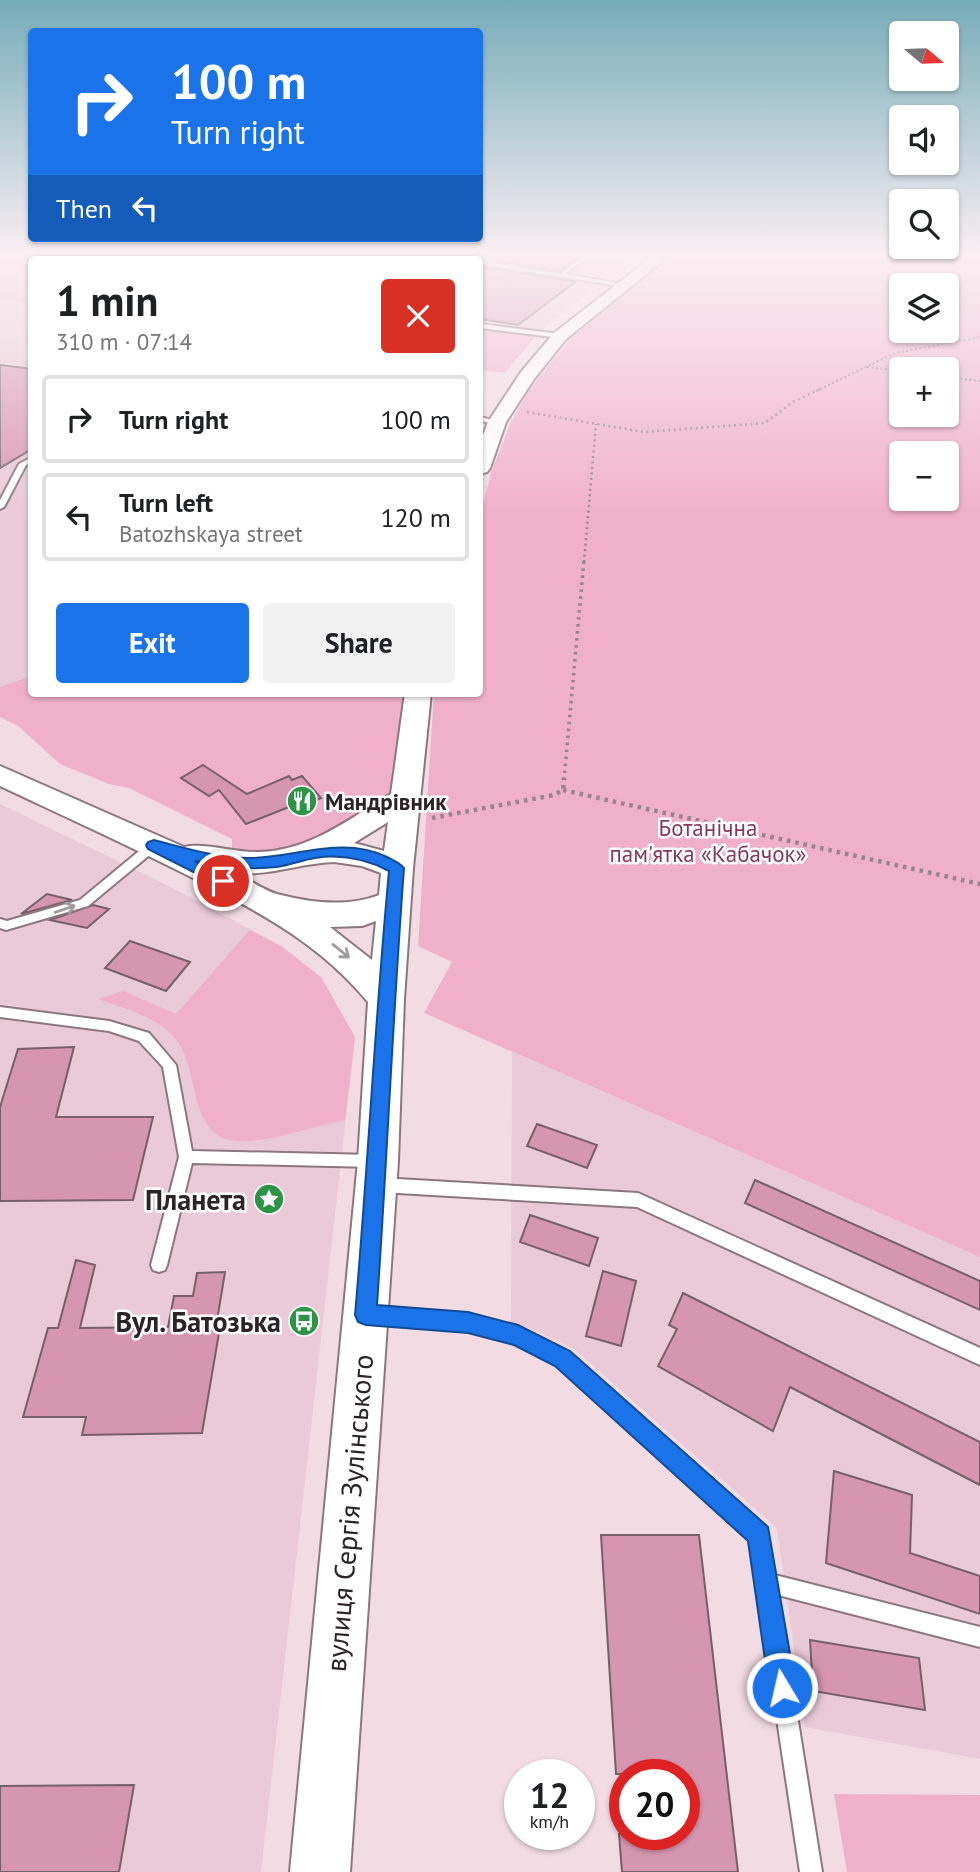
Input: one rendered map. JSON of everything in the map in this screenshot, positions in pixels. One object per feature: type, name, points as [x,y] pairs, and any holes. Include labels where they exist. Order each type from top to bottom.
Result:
[{"type":"street","points":[[483,456],[494,417],[555,343]]},
{"type":"street","name":"вулиця Сергія Зулінського","points":[[320,1872],[377,1173],[394,902],[418,697]]},
{"type":"street","points":[[0,775],[154,845],[270,904],[326,940],[356,964],[386,999]]},
{"type":"street","points":[[154,845],[212,860],[280,862],[315,853],[405,810]]},
{"type":"street","points":[[315,853],[351,852],[375,858],[397,868]]},
{"type":"street","points":[[270,904],[330,915],[362,914],[394,902]]},
{"type":"lane","points":[[0,507],[23,464],[28,461]]},
{"type":"lane","points":[[0,923],[6,926],[84,903],[154,845]]},
{"type":"lane","points":[[0,1012],[109,1026],[144,1037],[169,1065],[186,1157],[159,1265]]},
{"type":"lane","points":[[186,1157],[377,1173],[638,1200],[980,1357]]},
{"type":"lane","points":[[366,1315],[468,1322],[518,1335],[562,1358],[759,1535],[811,1872]]},
{"type":"lane","points":[[766,1582],[980,1637]]},
{"type":"path","points":[[494,417],[596,424],[645,432],[765,423],[793,402],[895,353],[946,343]]},
{"type":"path","points":[[866,366],[889,369]]},
{"type":"path","points":[[959,378],[980,381]]},
{"type":"path","points":[[563,790],[596,424]]},
{"type":"path","points":[[405,810],[554,795],[563,790],[980,884]]},
{"type":"shaded area","points":[[0,343],[28,343],[28,677],[0,687]]},
{"type":"shaded area","points":[[0,804],[169,886],[281,946],[321,977],[355,1037],[261,1872],[0,1872]]},
{"type":"shaded area","points":[[512,1052],[980,1257],[980,1759],[805,1727],[777,1528],[574,1349],[530,1328],[511,1323]]},
{"type":"green space","points":[[483,343],[529,343],[505,373],[483,370]]},
{"type":"green space","name":"Ботанічна пам'ятка «Кабачок»","points":[[567,343],[980,343],[980,1257],[424,1013],[452,962],[418,946],[434,697],[483,697],[483,504],[491,473],[510,424],[529,390]]},
{"type":"green space","points":[[28,677],[28,697],[418,697],[407,797],[315,853],[232,851],[232,839],[129,788],[109,784],[60,764],[18,726],[0,717],[0,687]]},
{"type":"green space","points":[[250,930],[281,946],[321,977],[355,1037],[345,1120],[260,1140],[235,1141],[219,1136],[201,1113],[188,1065],[174,1037],[148,1018],[98,999],[123,991],[176,1014]]},
{"type":"green space","points":[[834,1794],[980,1795],[980,1872],[847,1872]]},
{"type":"building","points":[[0,365],[28,368],[28,451],[0,468]]},
{"type":"building","points":[[203,765],[247,794],[289,776],[292,780],[302,776],[321,798],[246,824],[219,790],[209,796],[181,778]]},
{"type":"building","points":[[47,894],[72,900],[21,914]]},
{"type":"building","points":[[93,905],[109,909],[87,928],[50,920]]},
{"type":"building","points":[[130,941],[190,962],[166,991],[105,968]]},
{"type":"building","points":[[74,1047],[56,1117],[153,1117],[133,1200],[0,1201],[0,1107],[18,1049]]},
{"type":"building","points":[[537,1124],[597,1145],[587,1168],[527,1146]]},
{"type":"building","points":[[755,1180],[980,1281],[980,1310],[745,1203]]},
{"type":"building","points":[[530,1215],[598,1238],[589,1266],[520,1242]]},
{"type":"building","points":[[76,1260],[95,1265],[80,1328],[168,1327],[174,1296],[193,1296],[197,1273],[225,1272],[216,1327],[220,1327],[202,1433],[82,1435],[86,1417],[23,1417],[48,1328],[58,1328]]},
{"type":"building","points":[[603,1271],[636,1281],[621,1346],[586,1336]]},
{"type":"building","points":[[683,1293],[980,1442],[980,1485],[790,1387],[773,1431],[658,1366],[677,1329],[669,1325]]},
{"type":"building","points":[[834,1471],[912,1495],[910,1553],[980,1576],[980,1614],[826,1563]]},
{"type":"building","points":[[601,1535],[699,1535],[738,1872],[622,1872],[620,1850],[700,1850],[700,1759],[615,1759]]},
{"type":"building","points":[[810,1640],[919,1658],[925,1710],[813,1691]]},
{"type":"building","points":[[134,1785],[119,1872],[0,1872],[0,1786]]},
{"type":"place","name":"Мандрівник","points":[[302,801]]},
{"type":"place","name":"Планета","points":[[269,1199]]},
{"type":"place","name":"Вул. Батозька","points":[[304,1321]]},
{"type":"route","points":[[223,881],[154,845],[212,860],[247,863],[280,862],[315,853],[351,852],[375,858],[397,868],[366,1315],[468,1322],[518,1335],[562,1358],[759,1535],[782,1688]]}]
